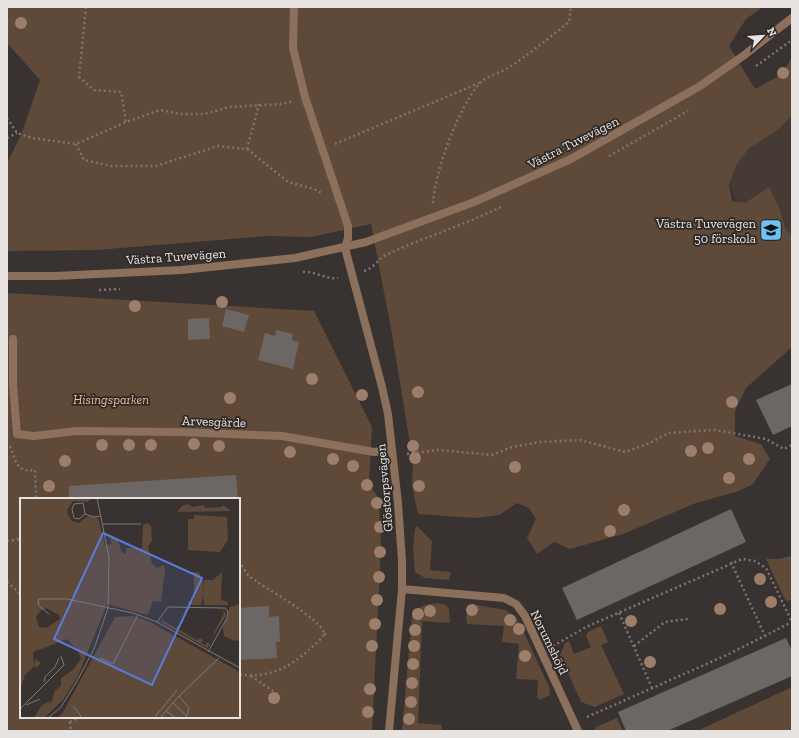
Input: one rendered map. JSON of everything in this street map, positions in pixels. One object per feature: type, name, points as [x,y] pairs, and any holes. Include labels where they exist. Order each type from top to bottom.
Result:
[{"type":"street","points":[[294,7],[293,48],[305,97],[348,226],[348,238],[345,248]]},
{"type":"street","name":"Västra Tuvevägen","points":[[7,276],[55,276],[182,270],[295,258],[345,248],[366,242],[474,202],[571,159],[700,86],[743,56],[792,18]]},
{"type":"street","name":"Glöstorpsvägen","points":[[345,248],[382,387],[392,450],[402,560],[402,589],[389,731]]},
{"type":"street","name":"Arvesgärde","points":[[13,339],[13,385],[17,434],[34,436],[76,431],[178,432],[282,436],[374,452],[392,450]]},
{"type":"street","name":"Norumshöjd","points":[[402,589],[504,598],[516,604],[525,616],[578,731]]},
{"type":"path","points":[[86,7],[79,77],[94,90],[121,92],[126,122]]},
{"type":"path","points":[[323,148],[480,83],[510,67],[569,22],[571,7]]},
{"type":"path","points":[[433,218],[434,191],[445,154],[461,113],[480,83]]},
{"type":"path","points":[[7,118],[17,133],[32,138],[76,144],[126,122],[160,110],[181,114],[205,114],[229,107],[260,104],[282,104],[305,97]]},
{"type":"path","points":[[247,149],[260,104]]},
{"type":"path","points":[[7,138],[17,133]]},
{"type":"path","points":[[76,144],[84,160],[111,166],[156,166],[218,146],[247,149],[288,182],[314,189],[341,204]]},
{"type":"path","points":[[406,454],[438,450],[492,455],[512,447],[540,442],[580,440],[624,452],[650,443],[668,433],[715,430],[766,439],[784,449],[792,445]]},
{"type":"path","points":[[7,441],[19,467],[24,470],[35,470],[36,498]]},
{"type":"path","points":[[7,540],[20,539]]},
{"type":"path","points":[[543,653],[564,639],[619,613],[731,562],[742,559],[755,561],[766,568],[792,622],[652,688],[574,722]]},
{"type":"path","points":[[731,562],[765,636]]},
{"type":"path","points":[[240,563],[248,575],[302,612],[320,626],[324,634]]},
{"type":"path","points":[[7,582],[20,593]]},
{"type":"path","points":[[619,613],[652,688]]},
{"type":"path","points":[[634,646],[665,622],[688,619]]},
{"type":"path","points":[[240,674],[250,676],[277,671],[288,667],[324,634],[328,634]]},
{"type":"path","points":[[250,676],[280,696]]},
{"type":"path","points":[[69,718],[71,731]]},
{"type":"path","points":[[70,722],[78,718]]},
{"type":"shaded area","name":"Västra Tuvevägen 50 förskola","points":[[792,100],[792,301],[781,306],[719,159]]},
{"type":"green space","points":[[7,7],[763,7],[746,19],[729,46],[755,89],[781,75],[792,57],[792,115],[779,129],[749,148],[736,165],[729,185],[732,201],[745,203],[769,187],[780,210],[785,228],[792,236],[792,347],[746,388],[735,411],[735,436],[761,444],[770,459],[753,484],[739,491],[696,503],[623,534],[570,549],[554,542],[537,554],[527,538],[536,519],[529,508],[517,503],[499,515],[474,518],[418,514],[412,486],[413,462],[392,334],[371,224],[311,237],[267,236],[96,250],[7,251],[7,163],[21,135],[40,80],[7,43]]},
{"type":"green space","name":"Hisingsparken","points":[[7,293],[314,311],[372,427],[369,484],[379,499],[381,546],[372,731],[7,731]]},
{"type":"green space","points":[[417,526],[432,541],[430,570],[451,572],[449,580],[425,578],[415,572],[413,549],[415,529]]},
{"type":"green space","points":[[792,556],[792,600],[787,601],[784,598],[766,559],[778,559]]},
{"type":"green space","points":[[437,603],[446,605],[449,609],[450,623],[422,621],[418,723],[442,725],[441,731],[402,731],[412,616],[419,608]]},
{"type":"green space","points":[[471,604],[505,610],[517,618],[549,687],[550,695],[540,700],[537,697],[538,680],[516,679],[519,644],[502,642],[504,626],[467,624],[466,616]]},
{"type":"green space","points":[[601,626],[608,642],[601,645],[624,694],[595,707],[581,702],[560,655],[565,643],[569,641],[574,654],[591,647],[586,636],[588,632]]},
{"type":"green space","points":[[792,687],[792,731],[697,731]]},
{"type":"green space","points":[[617,718],[623,731],[594,731],[596,727]]},
{"type":"building","points":[[226,309],[249,315],[244,332],[222,326]]},
{"type":"building","points":[[209,318],[210,339],[188,340],[188,319]]},
{"type":"building","points":[[276,330],[293,334],[292,340],[299,342],[293,369],[258,360],[265,333],[275,336]]},
{"type":"building","points":[[792,384],[792,426],[773,435],[756,400]]},
{"type":"building","points":[[236,475],[238,498],[69,498],[69,486]]},
{"type":"building","points":[[731,509],[746,542],[577,620],[562,588]]},
{"type":"building","points":[[269,606],[269,617],[279,616],[280,642],[276,642],[277,658],[240,660],[240,608]]},
{"type":"building","points":[[786,638],[792,651],[792,676],[667,731],[626,731],[618,712]]},
{"type":"place","name":"Västra Tuvevägen 50 förskola","points":[[771,230]]}]
